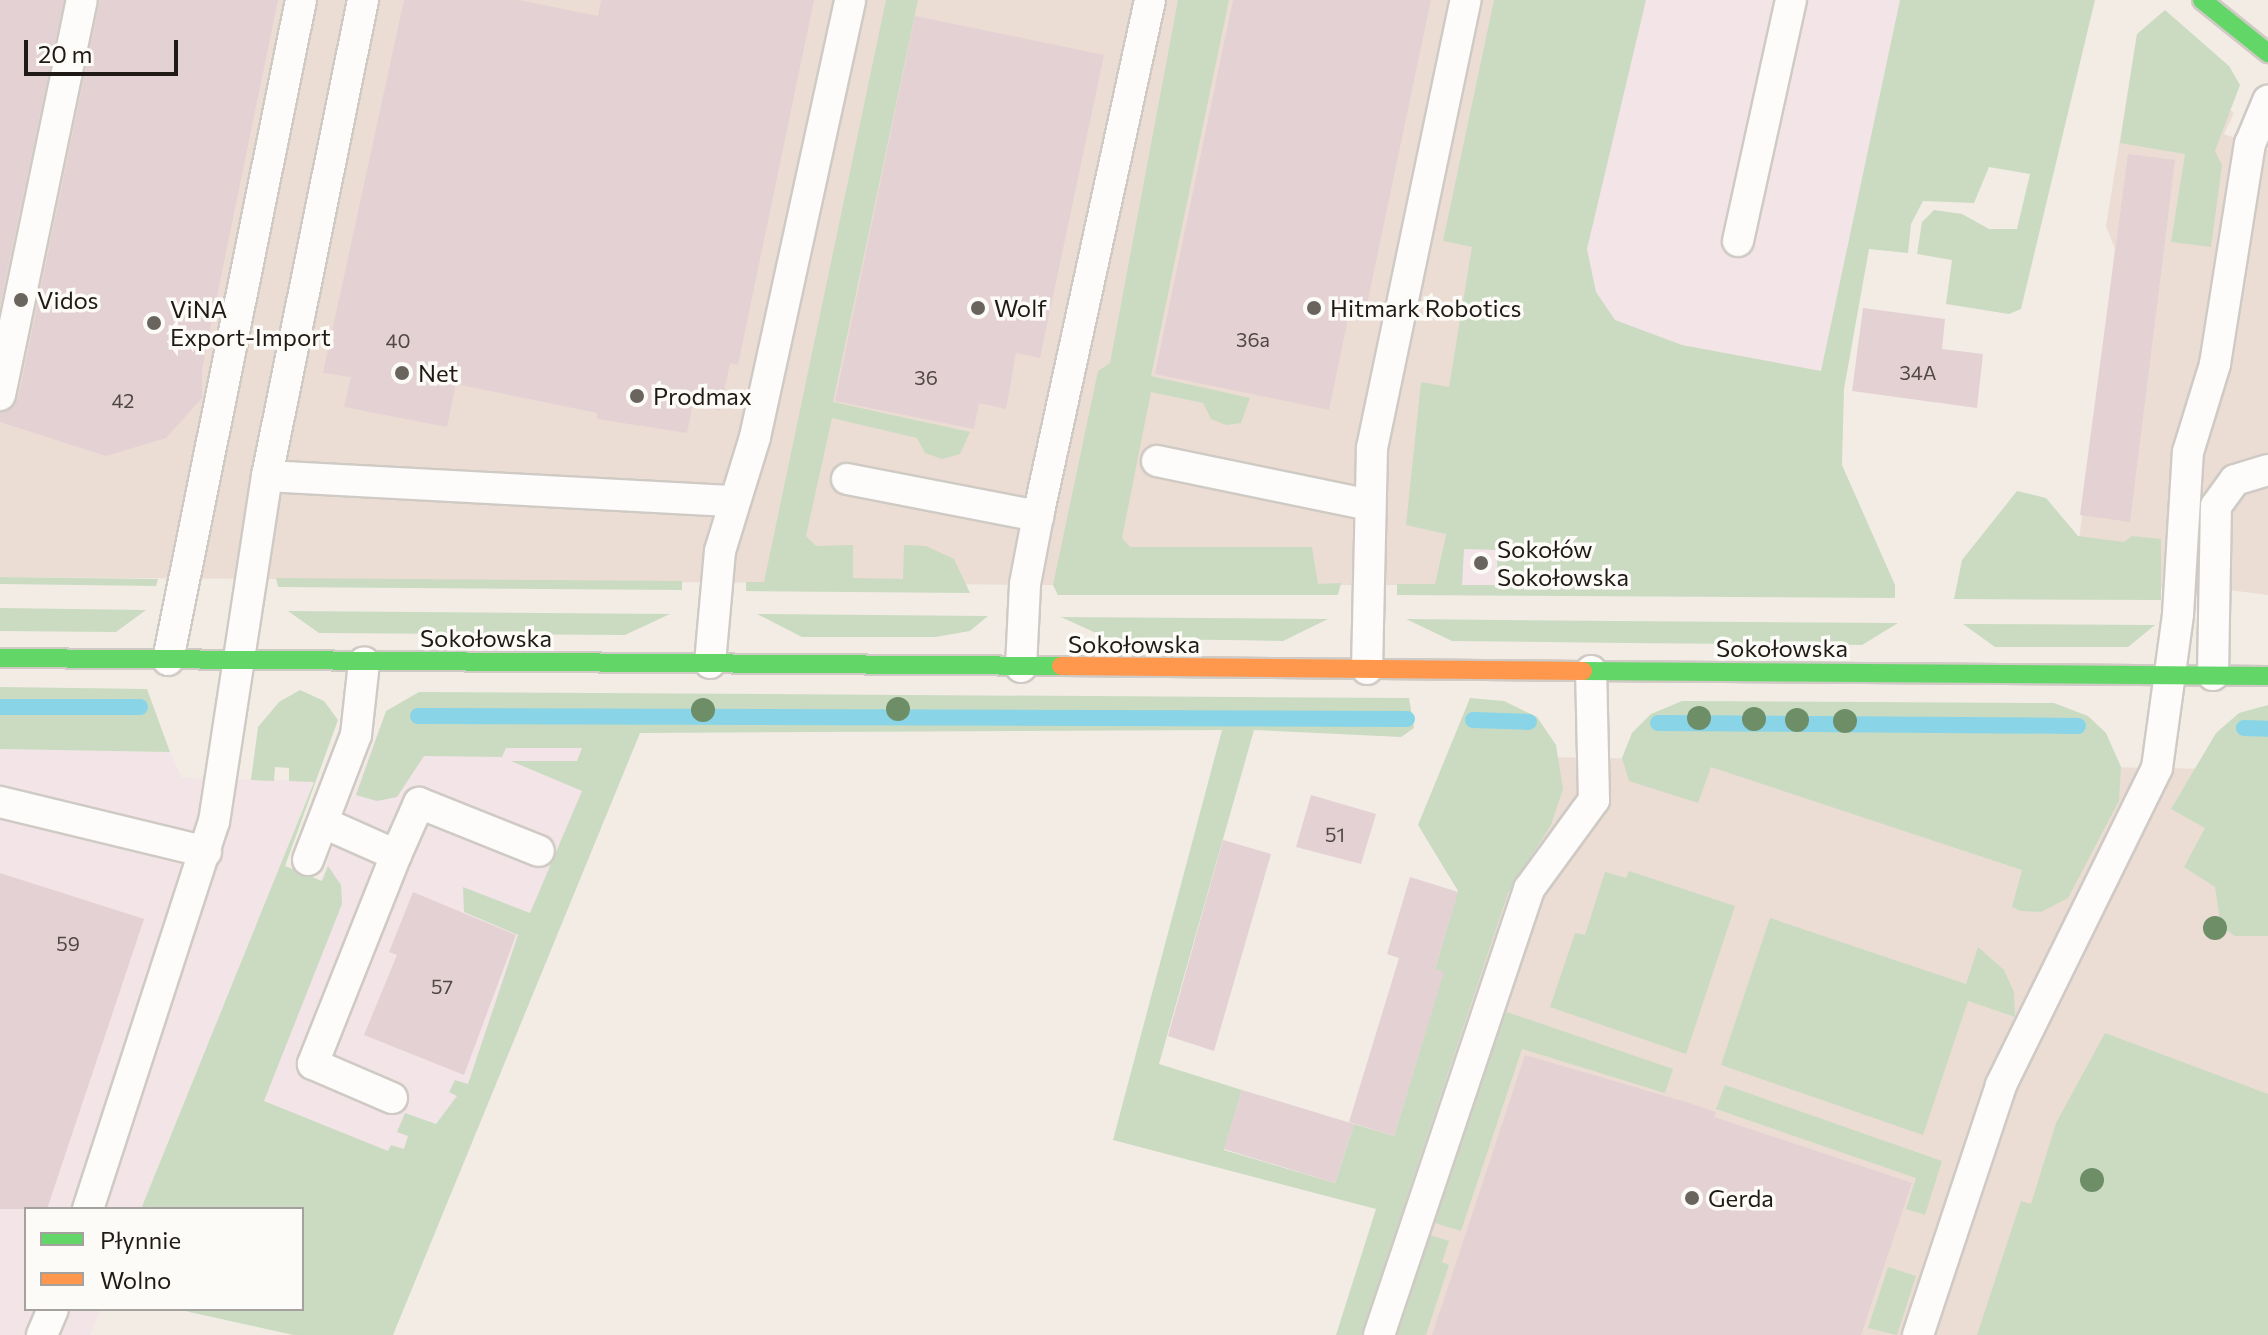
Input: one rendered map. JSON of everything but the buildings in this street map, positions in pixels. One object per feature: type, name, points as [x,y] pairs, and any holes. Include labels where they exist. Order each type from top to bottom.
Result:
[{"type":"street","points":[[2202,0],[2268,53]]},
{"type":"street","name":"Sokołowska","points":[[0,658],[2268,676]]},
{"type":"lane","points":[[0,395],[82,0]]},
{"type":"lane","points":[[168,660],[301,0]]},
{"type":"lane","points":[[89,1207],[206,852],[267,476],[363,0]]},
{"type":"lane","points":[[710,663],[717,565],[733,501],[755,437],[850,0]]},
{"type":"lane","points":[[1021,667],[1025,584],[1038,516],[1150,0]]},
{"type":"lane","points":[[1367,669],[1369,505],[1378,415],[1466,0]]},
{"type":"lane","points":[[1738,241],[1791,0]]},
{"type":"lane","points":[[1918,1335],[2006,1074],[2143,804],[2157,768],[2171,675],[2188,452],[2217,351],[2250,144],[2268,101]]},
{"type":"lane","points":[[1157,461],[1369,505]]},
{"type":"lane","points":[[2213,675],[2216,506],[2235,480],[2268,470]]},
{"type":"lane","points":[[267,476],[733,501]]},
{"type":"lane","points":[[847,479],[1038,516]]},
{"type":"lane","points":[[308,860],[358,727],[364,662]]},
{"type":"lane","points":[[1379,1335],[1525,900],[1550,855],[1594,800],[1591,671]]},
{"type":"lane","points":[[0,802],[206,852]]},
{"type":"lane","points":[[392,1098],[313,1064],[419,803],[539,851]]},
{"type":"lane","points":[[324,823],[396,855]]},
{"type":"lane","points":[[42,1335],[52,1311]]},
{"type":"shaded area","points":[[0,0],[1557,0],[1435,585],[1053,585],[0,577]]},
{"type":"shaded area","points":[[1557,0],[1900,0],[1776,584],[1435,585]]},
{"type":"shaded area","points":[[2137,34],[2234,113],[2224,134],[2268,150],[2268,595],[2213,588],[2073,589],[2115,249],[2106,226]]},
{"type":"shaded area","points":[[380,726],[640,733],[457,1180],[239,1091]]},
{"type":"shaded area","points":[[0,749],[170,752],[182,778],[314,781],[142,1207],[24,1207],[24,1311],[100,1311],[90,1335],[0,1335]]},
{"type":"shaded area","points":[[1542,757],[2268,770],[2268,1335],[1350,1335]]},
{"type":"green space","points":[[886,0],[918,0],[833,402],[970,432],[960,454],[942,459],[925,453],[917,438],[832,418],[806,536],[816,546],[853,545],[853,578],[903,579],[904,545],[926,546],[954,559],[970,593],[746,591],[746,582],[764,582]]},
{"type":"green space","points":[[1178,0],[1229,0],[1151,376],[1250,398],[1241,423],[1226,425],[1211,419],[1203,403],[1151,392],[1122,538],[1130,547],[1312,547],[1318,584],[1341,583],[1338,595],[1058,595],[1053,585],[1098,371],[1110,363]]},
{"type":"green space","points":[[1494,0],[1646,0],[1587,249],[1596,292],[1615,320],[1682,345],[1821,371],[1900,0],[2095,0],[2021,309],[2009,314],[1946,304],[1952,260],[1917,254],[1922,222],[1934,210],[1962,214],[1989,229],[2017,229],[2030,174],[1989,167],[1974,203],[1923,201],[1911,224],[1908,253],[1869,249],[1844,389],[1842,465],[1895,585],[1895,598],[1397,595],[1397,584],[1435,584],[1446,534],[1406,525],[1421,382],[1449,387],[1472,247],[1443,241]],"holes":[[[1464,549],[1498,550],[1496,585],[1462,585]]]},
{"type":"green space","points":[[2165,10],[2229,66],[2240,85],[2215,151],[2222,165],[2211,247],[2171,242],[2185,154],[2120,143],[2137,34]]},
{"type":"green space","points":[[2017,491],[2046,498],[2078,536],[2124,542],[2132,536],[2161,539],[2161,600],[1954,599],[1962,560]]},
{"type":"green space","points":[[0,577],[158,579],[156,586],[0,584]]},
{"type":"green space","points":[[276,578],[682,581],[682,590],[278,587]]},
{"type":"green space","points":[[0,608],[146,610],[116,632],[0,631]]},
{"type":"green space","points":[[288,611],[670,614],[625,635],[319,633]]},
{"type":"green space","points":[[757,614],[988,616],[970,631],[935,637],[802,637]]},
{"type":"green space","points":[[1061,617],[1328,619],[1283,641],[1109,639]]},
{"type":"green space","points":[[1406,619],[1898,623],[1862,645],[1452,641]]},
{"type":"green space","points":[[1963,624],[2155,625],[2128,647],[1995,647]]},
{"type":"green space","points":[[0,687],[147,689],[170,752],[0,749]]},
{"type":"green space","points":[[300,690],[324,701],[338,720],[285,866],[322,881],[328,866],[341,885],[342,904],[264,1101],[388,1151],[391,1145],[404,1149],[408,1136],[397,1132],[405,1113],[436,1124],[457,1096],[449,1092],[455,1080],[468,1084],[518,935],[464,912],[463,887],[530,913],[582,791],[511,761],[577,761],[582,748],[506,748],[502,757],[424,756],[397,797],[377,801],[356,795],[386,711],[419,692],[1409,698],[1414,728],[1401,737],[1254,730],[1159,1064],[1242,1090],[1224,1150],[1335,1183],[1354,1124],[1394,1136],[1443,973],[1435,969],[1458,891],[1418,825],[1470,698],[1504,701],[1537,717],[1556,745],[1563,789],[1551,825],[1508,893],[1361,1335],[1336,1335],[1376,1209],[1113,1140],[1222,730],[640,733],[393,1335],[293,1335],[185,1311],[304,1311],[304,1207],[142,1207],[314,782],[289,781],[289,768],[275,767],[274,781],[251,780],[258,727],[279,702]]},
{"type":"green space","points":[[1682,701],[2054,703],[2088,716],[2106,733],[2121,767],[2119,801],[2068,898],[2041,912],[2021,911],[2012,907],[2022,870],[1711,767],[1698,803],[1629,781],[1622,758],[1632,733],[1651,714]]},
{"type":"green space","points":[[2268,705],[2268,936],[2235,936],[2221,927],[2215,887],[2184,867],[2205,828],[2171,809],[2216,733],[2239,713]]},
{"type":"green space","points":[[1629,871],[1735,906],[1686,1054],[1550,1007],[1575,933],[1585,935],[1605,872],[1626,878]]},
{"type":"green space","points":[[1770,918],[1966,984],[1978,947],[2004,970],[2014,992],[2015,1017],[1968,1001],[1923,1135],[1721,1065]]},
{"type":"green space","points":[[1504,1011],[1673,1069],[1665,1093],[1522,1049],[1461,1231],[1435,1223]]},
{"type":"green space","points":[[2105,1033],[2268,1094],[2268,1335],[1977,1335],[2021,1201],[2031,1204],[2056,1123]]},
{"type":"green space","points":[[1725,1085],[1942,1161],[1925,1215],[1906,1209],[1916,1178],[1716,1109]]},
{"type":"green space","points":[[1430,1235],[1449,1241],[1442,1262],[1449,1265],[1426,1335],[1397,1335]]},
{"type":"green space","points":[[1888,1267],[1916,1276],[1897,1335],[1868,1328]]},
{"type":"waterway","points":[[0,707],[140,707]]},
{"type":"waterway","points":[[418,716],[1407,719]]},
{"type":"waterway","points":[[1473,720],[1529,722]]},
{"type":"waterway","points":[[1658,723],[2078,726]]},
{"type":"waterway","points":[[2244,728],[2268,729]]},
{"type":"traffic: fast","points":[[2202,0],[2268,53]]},
{"type":"traffic: fast","points":[[0,658],[1061,666]]},
{"type":"traffic: fast","points":[[1583,671],[2268,676]]},
{"type":"traffic: slow","points":[[1061,666],[1583,671]]},
{"type":"place","name":"Vidos","points":[[21,300]]},
{"type":"place","name":"Wolf","points":[[978,308]]},
{"type":"place","name":"Hitmark Robotics","points":[[1314,308]]},
{"type":"place","name":"ViNA Export-Import","points":[[154,323]]},
{"type":"place","name":"Net","points":[[402,373]]},
{"type":"place","name":"Prodmax","points":[[637,396]]},
{"type":"place","name":"Sokołów Sokołowska","points":[[1481,563]]},
{"type":"place","name":"Gerda","points":[[1692,1198]]}]
